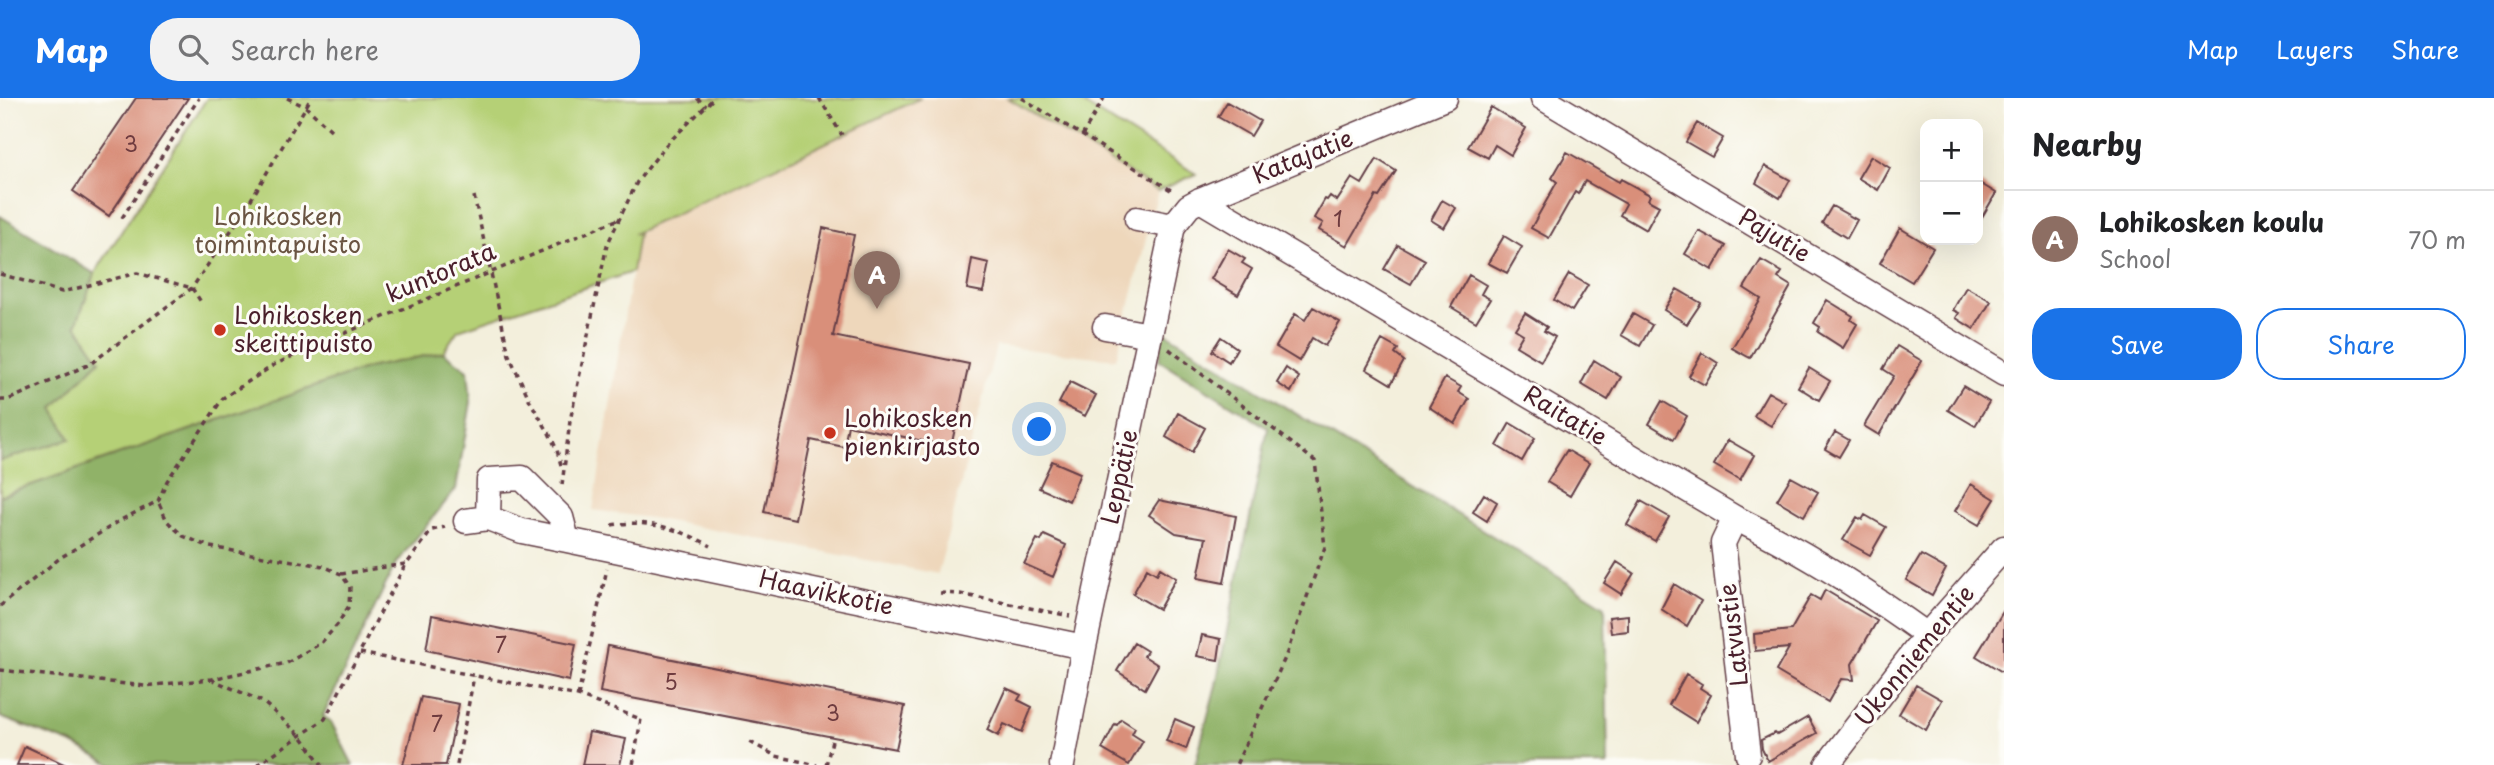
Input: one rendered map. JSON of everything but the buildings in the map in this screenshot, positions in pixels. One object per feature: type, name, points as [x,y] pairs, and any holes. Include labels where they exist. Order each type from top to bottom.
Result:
[{"type":"street","name":"Katajatie","points":[[1200,200],[1445,98]]},
{"type":"street","name":"Pajutie","points":[[1543,98],[2004,374]]},
{"type":"street","points":[[1138,219],[1173,226],[1189,206],[1200,200]]},
{"type":"street","name":"Raitatie","points":[[1200,200],[1735,518],[1789,544],[1842,576],[1927,635]]},
{"type":"street","name":"Leppätie","points":[[1062,765],[1084,647],[1173,226]]},
{"type":"street","points":[[1105,327],[1150,335]]},
{"type":"street","points":[[477,519],[489,480],[522,478],[564,528]]},
{"type":"street","name":"Latvustie","points":[[1735,518],[1723,543],[1748,755]]},
{"type":"street","name":"Haavikkotie","points":[[477,519],[522,531],[564,528],[611,550],[1084,647]]},
{"type":"street","name":"Ukonniementie","points":[[1827,765],[1927,635],[2004,548]]},
{"type":"path","points":[[122,218],[199,98]]},
{"type":"path","points":[[287,98],[306,107],[332,131]]},
{"type":"path","points":[[0,400],[8,400],[90,364],[192,288],[243,213],[311,98]]},
{"type":"path","points":[[697,98],[707,106]]},
{"type":"path","points":[[564,528],[563,474],[570,421],[607,245],[637,182],[666,145],[715,98]]},
{"type":"path","points":[[819,98],[842,135]]},
{"type":"path","points":[[1022,98],[1169,191],[1200,200]]},
{"type":"path","points":[[1082,136],[1104,98]]},
{"type":"path","points":[[474,196],[509,355],[553,442],[563,474]]},
{"type":"path","name":"kuntorata","points":[[158,501],[167,481],[223,398],[274,365],[313,346],[619,219]]},
{"type":"path","points":[[0,274],[62,292],[137,273],[192,288],[201,302]]},
{"type":"path","points":[[1150,335],[1315,461],[1325,547],[1285,659],[1236,765]]},
{"type":"path","points":[[0,606],[60,558],[121,520],[158,501],[167,522],[183,536],[210,547],[323,566],[341,574],[350,587],[349,606],[337,625],[321,643],[287,663],[209,678],[145,686],[0,670]]},
{"type":"path","points":[[257,765],[326,719],[407,564],[432,530],[477,519]]},
{"type":"path","points":[[578,696],[611,550]]},
{"type":"path","points":[[341,574],[407,564]]},
{"type":"path","points":[[359,653],[578,696],[641,719],[633,765]]},
{"type":"path","points":[[457,765],[474,676]]},
{"type":"path","points":[[209,678],[262,702],[301,736],[322,765]]},
{"type":"path","points":[[827,765],[832,741]]},
{"type":"path","points":[[750,742],[776,757],[817,765]]},
{"type":"shaded area","points":[[919,98],[1008,98],[1158,191],[1116,359],[996,346],[938,574],[658,519],[593,510],[638,234],[679,207]]},
{"type":"green space","name":"Lohikosken toimintapuisto","points":[[207,98],[921,98],[633,234],[638,234],[632,272],[458,330],[443,352],[368,368],[0,496],[0,460],[100,360],[76,325],[95,273]]},
{"type":"green space","points":[[1008,98],[1074,98],[1196,174],[1158,191]]},
{"type":"green space","points":[[0,216],[95,274],[76,325],[100,360],[53,408],[70,439],[0,461]]},
{"type":"green space","points":[[1163,331],[1605,606],[1608,765],[1195,765],[1216,685],[1268,428],[1159,360]]},
{"type":"green space","points":[[443,352],[468,370],[471,402],[456,489],[396,563],[323,716],[331,722],[353,765],[112,765],[73,744],[0,717],[0,496],[368,368]]},
{"type":"place","name":"Lohikosken koulu","points":[[877,309]]},
{"type":"place","name":"Lohikosken skeittipuisto","points":[[220,330]]},
{"type":"place","name":"Lohikosken pienkirjasto","points":[[830,433]]}]
